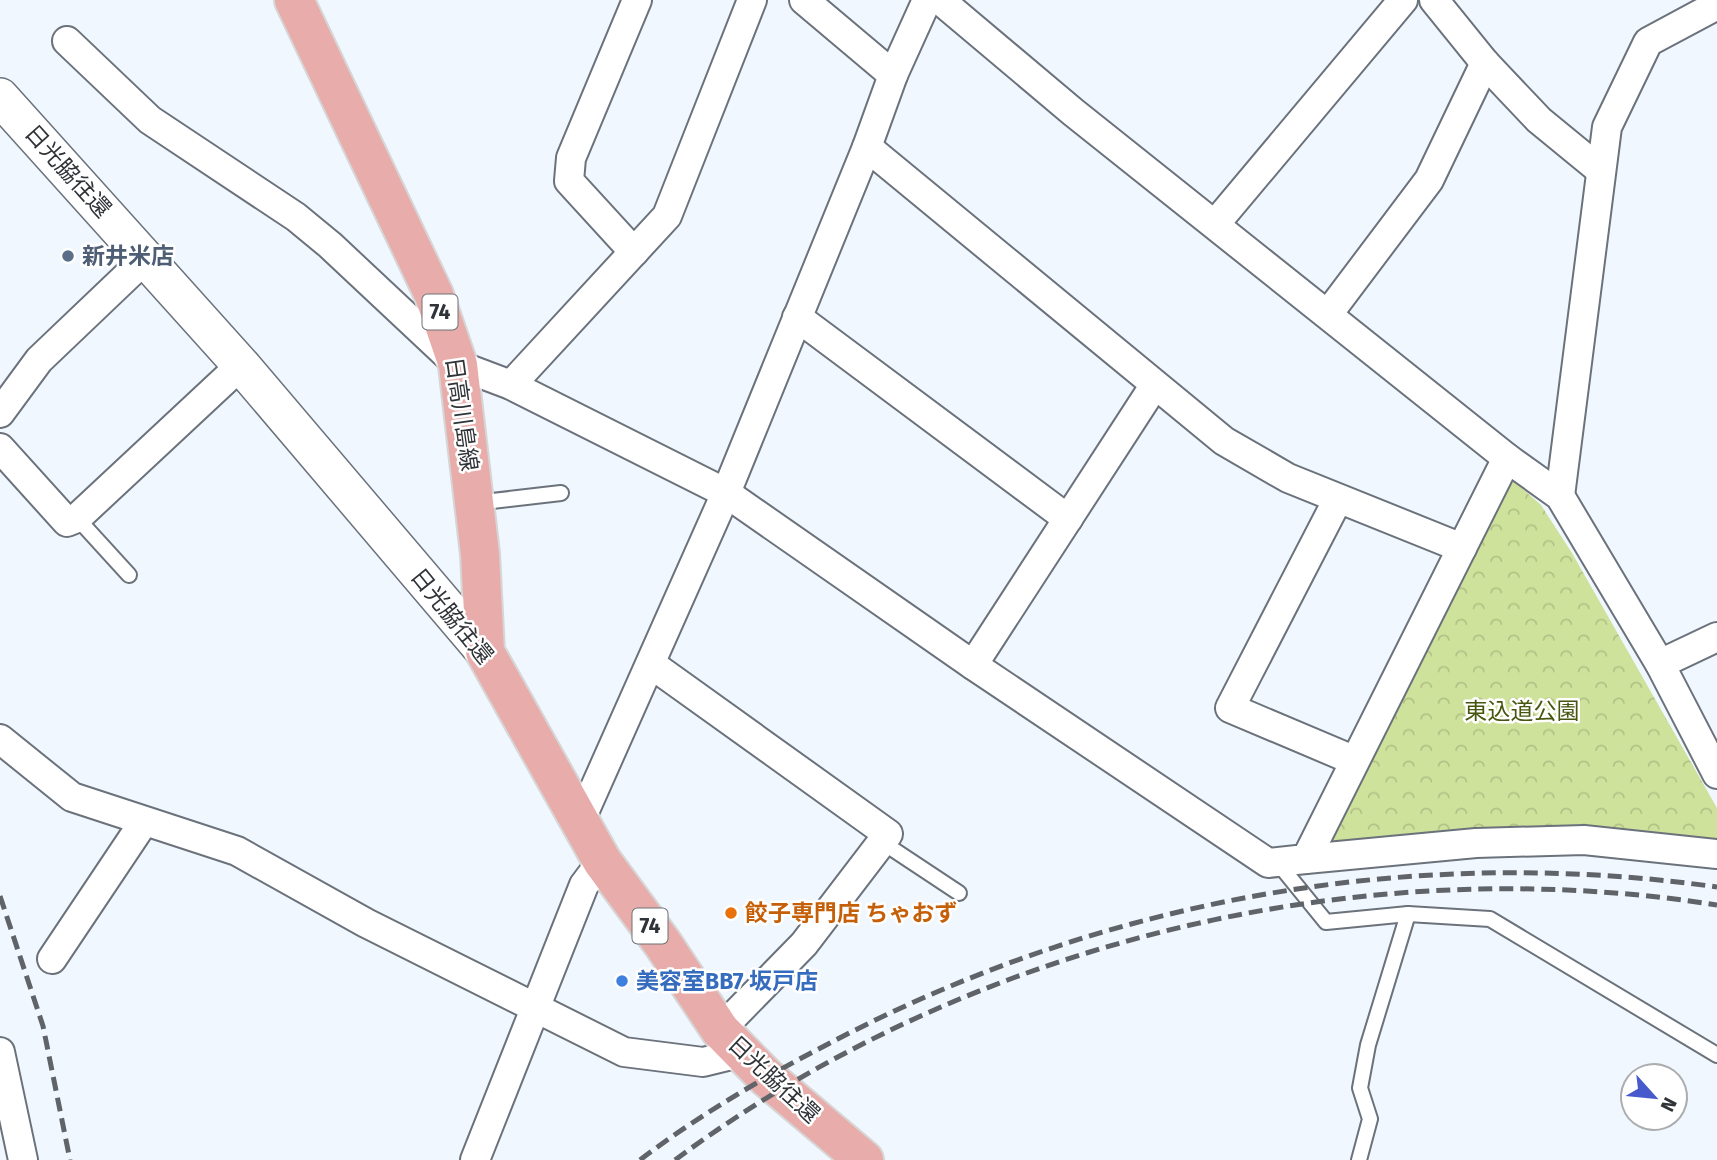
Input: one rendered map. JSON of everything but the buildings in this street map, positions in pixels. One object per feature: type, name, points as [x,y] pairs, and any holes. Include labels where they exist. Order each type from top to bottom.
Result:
[{"type":"main road","name":"日高川島線","points":[[294,0],[434,295],[458,365],[474,503],[485,652]]},
{"type":"main road","name":"日光脇往還","points":[[485,652],[581,819],[602,861],[732,1041],[766,1077],[864,1160]]},
{"type":"street","points":[[634,252],[569,181],[571,158],[637,0]]},
{"type":"street","points":[[511,385],[667,216],[751,0]]},
{"type":"street","points":[[804,0],[893,75]]},
{"type":"street","points":[[581,819],[726,493],[867,147],[893,75],[927,0]]},
{"type":"street","points":[[940,0],[1073,112],[1216,223],[1507,458],[1560,496],[1660,664],[1717,774]]},
{"type":"street","points":[[1216,223],[1403,0]]},
{"type":"street","points":[[1434,0],[1485,63],[1539,120],[1600,170]]},
{"type":"street","points":[[1560,496],[1607,127],[1648,42],[1717,5]]},
{"type":"street","points":[[66,41],[150,120],[296,217],[330,245],[458,365],[511,385],[726,493],[973,665],[1268,863],[1476,842],[1584,840],[1717,854]]},
{"type":"street","points":[[1328,314],[1429,180],[1485,63]]},
{"type":"street","name":"日光脇往還","points":[[0,97],[241,365],[485,652]]},
{"type":"street","points":[[867,147],[1224,441],[1288,478],[1462,548]]},
{"type":"street","points":[[0,413],[39,360],[146,258]]},
{"type":"street","points":[[797,317],[1068,519]]},
{"type":"street","points":[[0,448],[67,522],[77,518],[241,365]]},
{"type":"street","points":[[973,665],[1154,386]]},
{"type":"street","points":[[1292,861],[1353,760],[1507,458]]},
{"type":"street","points":[[1338,499],[1230,708],[1353,760]]},
{"type":"street","points":[[1660,664],[1717,637]]},
{"type":"street","points":[[0,739],[72,797],[237,850],[366,923],[624,1052],[703,1062],[732,1041],[888,834],[651,664]]},
{"type":"street","points":[[52,960],[143,822]]},
{"type":"street","points":[[475,1160],[584,885],[602,861]]},
{"type":"street","points":[[0,1052],[23,1160]]},
{"type":"lane","points":[[474,503],[561,493]]},
{"type":"lane","points":[[77,518],[129,575]]},
{"type":"lane","points":[[882,842],[959,893]]},
{"type":"lane","points":[[1292,861],[1326,922],[1408,914],[1490,919],[1717,1055]]},
{"type":"lane","points":[[1359,1160],[1370,1119],[1360,1088],[1368,1045],[1408,914]]},
{"type":"green space","name":"東込道公園","points":[[1514,481],[1541,505],[1572,553],[1717,808],[1717,844],[1328,847],[1373,738],[1502,483]]},
{"type":"railway","points":[[640,1160],[756,1083],[830,1043],[934,993],[1041,952],[1150,919],[1261,895],[1374,879],[1488,873],[1602,875],[1717,887]]},
{"type":"railway","points":[[675,1160],[789,1084],[911,1021],[1038,969],[1170,930],[1306,903],[1443,890],[1581,891],[1717,905]]},
{"type":"railway","points":[[0,896],[43,1026],[70,1160]]},
{"type":"place","name":"新井米店","points":[[68,256]]},
{"type":"place","name":"餃子専門店 ちゃおず","points":[[731,913]]},
{"type":"place","name":"美容室BB7 坂戸店","points":[[622,981]]}]
